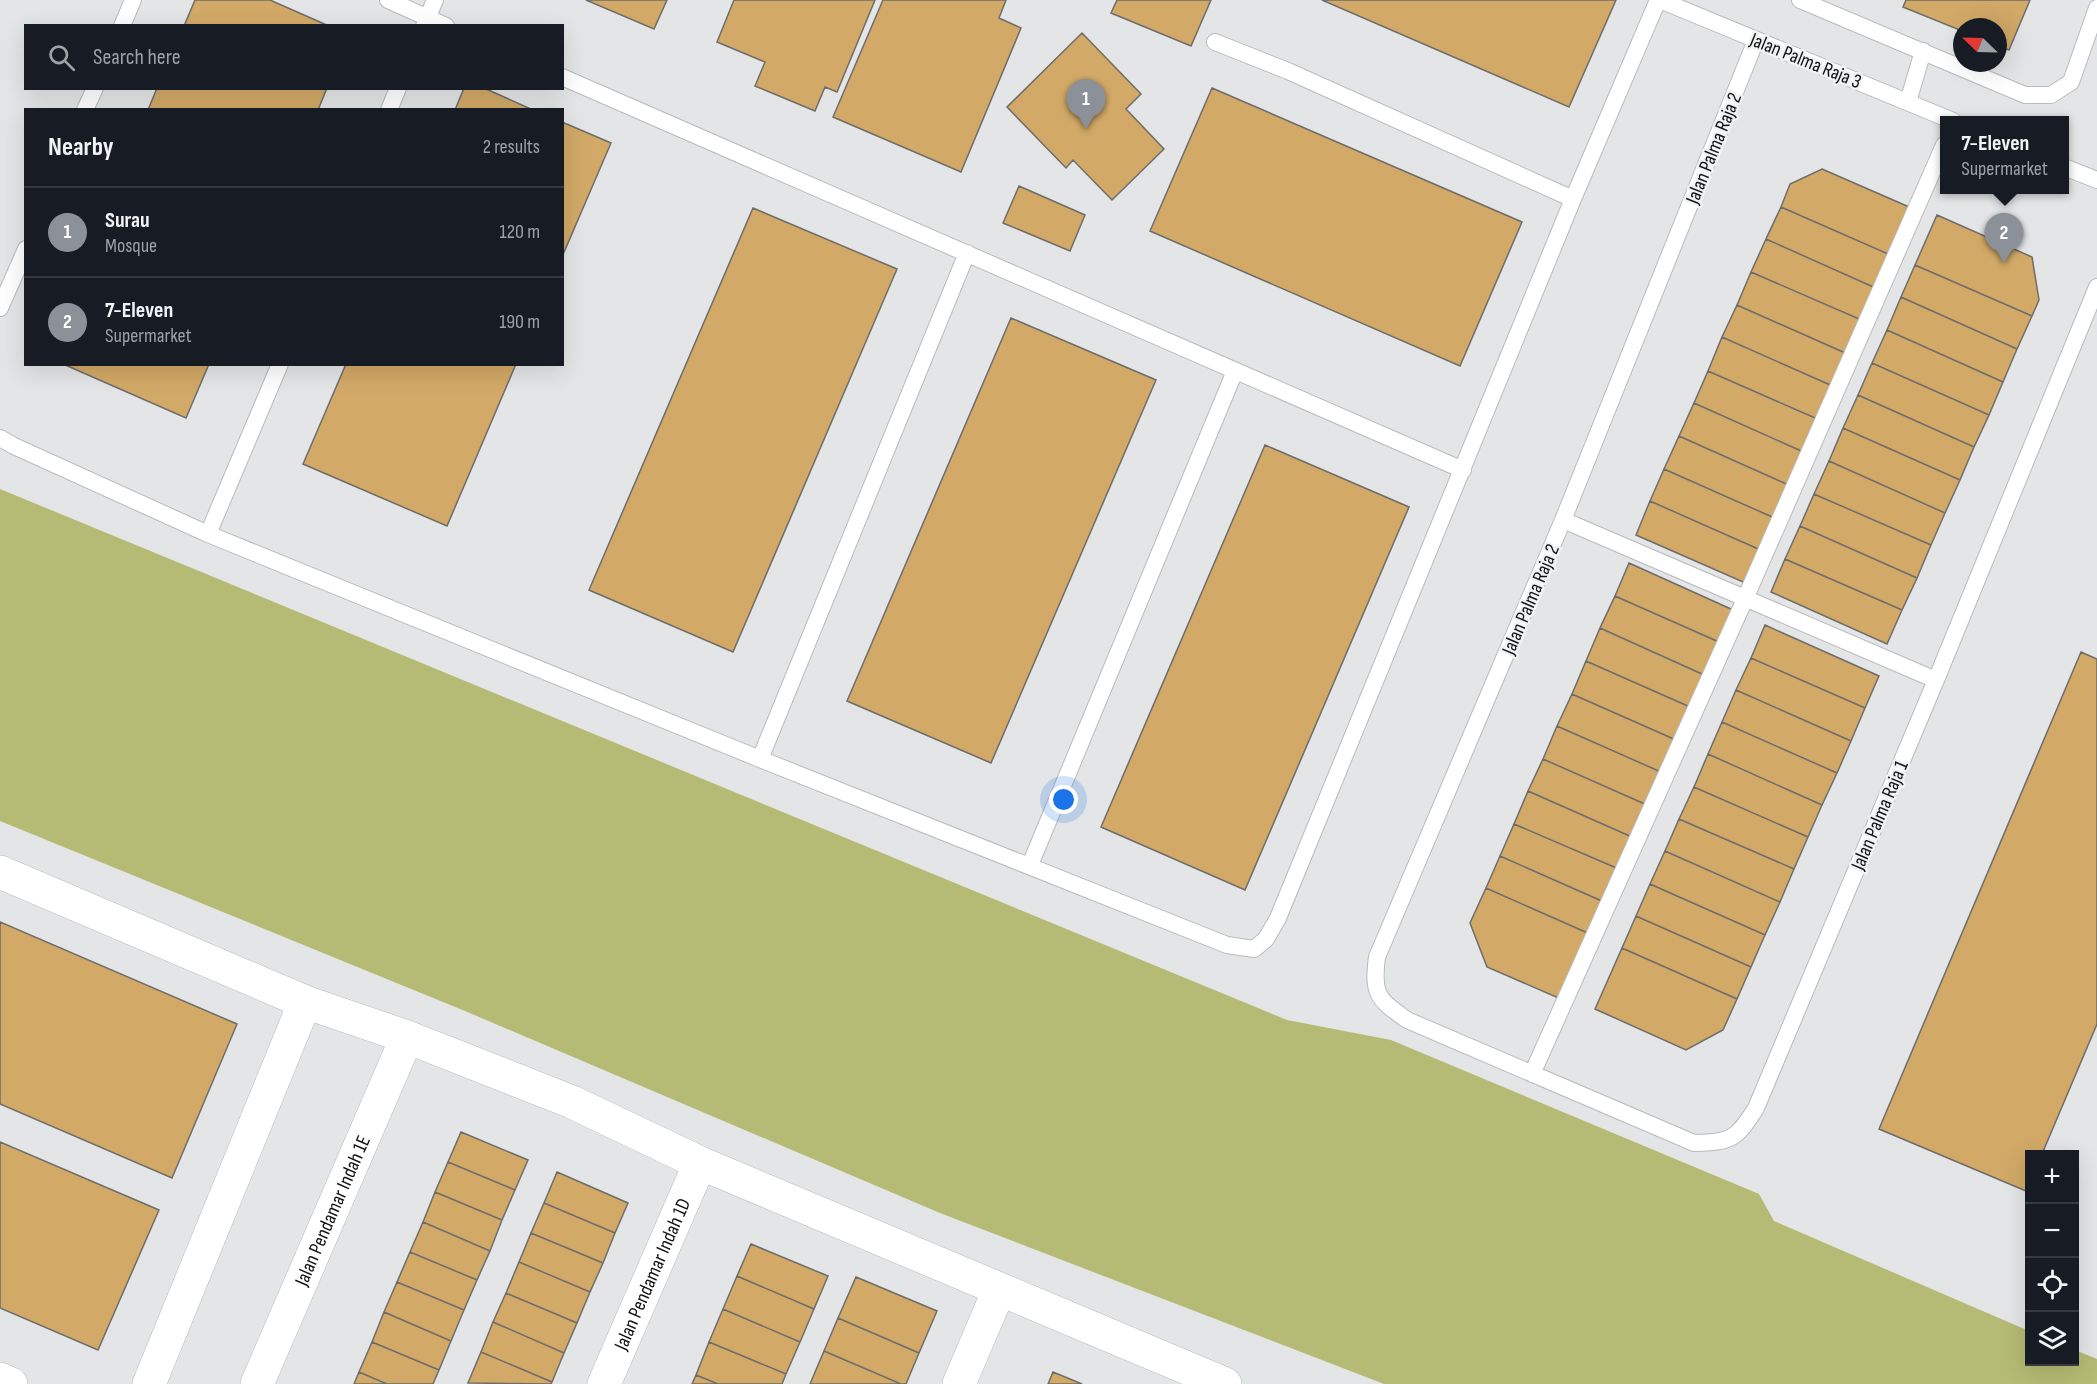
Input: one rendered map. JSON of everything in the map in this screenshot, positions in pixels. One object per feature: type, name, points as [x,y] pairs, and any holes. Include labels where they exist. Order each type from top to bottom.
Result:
[{"type":"street","points":[[0,872],[305,1002],[407,1037],[572,1102],[700,1163],[1224,1384]]},
{"type":"street","points":[[149,1384],[305,1002]]},
{"type":"street","name":"Jalan Pendamar Indah 1E","points":[[257,1384],[407,1037]]},
{"type":"street","name":"Jalan Pendamar Indah 1D","points":[[604,1384],[700,1163]]},
{"type":"street","points":[[959,1384],[999,1290]]},
{"type":"street","points":[[0,1379],[11,1384]]},
{"type":"lane","points":[[123,24],[133,0]]},
{"type":"lane","points":[[388,0],[426,22],[435,0]]},
{"type":"lane","points":[[0,438],[208,534],[760,759],[1227,945],[1254,949],[1266,939],[1278,918],[1573,199],[1659,0]]},
{"type":"lane","name":"Jalan Palma Raja 3","points":[[1659,0],[1943,116]]},
{"type":"lane","points":[[1800,0],[2025,94],[2051,95],[2071,82],[2097,8]]},
{"type":"lane","name":"Jalan Palma Raja 2","points":[[1532,1074],[1407,1020],[1382,1002],[1374,980],[1377,957],[1563,520],[1756,40]]},
{"type":"lane","points":[[1215,42],[1288,71],[1573,199]]},
{"type":"lane","points":[[1908,102],[1923,51]]},
{"type":"lane","points":[[564,77],[1462,470]]},
{"type":"lane","points":[[87,108],[93,90]]},
{"type":"lane","points":[[390,108],[397,90]]},
{"type":"lane","points":[[1532,1074],[1745,599],[1940,154]]},
{"type":"lane","points":[[2069,169],[2097,180]]},
{"type":"lane","points":[[760,759],[967,253]]},
{"type":"lane","points":[[0,308],[24,254]]},
{"type":"lane","name":"Jalan Palma Raja 1","points":[[1532,1074],[1694,1143],[1722,1142],[1742,1131],[1756,1108],[1936,680],[2097,287]]},
{"type":"lane","points":[[208,534],[279,366]]},
{"type":"lane","points":[[1030,865],[1235,371]]},
{"type":"lane","points":[[1563,520],[1936,680]]},
{"type":"green space","points":[[0,489],[1287,1020],[1391,1040],[1759,1194],[1774,1221],[2025,1329],[2025,1366],[2079,1366],[2079,1352],[2097,1359],[2097,1384],[1384,1384],[940,1213],[465,1011],[0,821]]},
{"type":"building","points":[[195,0],[270,0],[324,24],[185,24]]},
{"type":"building","points":[[586,0],[667,0],[654,29]]},
{"type":"building","points":[[734,0],[875,0],[837,92],[825,87],[815,111],[755,86],[765,62],[717,42]]},
{"type":"building","points":[[883,0],[1006,0],[999,18],[1021,28],[961,172],[833,117]]},
{"type":"building","points":[[1117,0],[1211,0],[1191,46],[1111,13]]},
{"type":"building","points":[[1322,0],[1616,0],[1569,107]]},
{"type":"building","points":[[1906,0],[2030,0],[2009,50],[2007,49],[2007,18],[1953,18],[1953,27],[1903,7]]},
{"type":"building","points":[[1082,33],[1141,94],[1126,109],[1164,149],[1112,200],[1073,160],[1066,168],[1007,107]]},
{"type":"building","points":[[1212,88],[1522,222],[1460,366],[1150,231]]},
{"type":"building","points":[[156,90],[326,90],[319,108],[149,108]]},
{"type":"building","points":[[463,90],[488,90],[529,108],[456,108]]},
{"type":"building","points":[[564,123],[611,143],[564,252]]},
{"type":"building","points":[[1822,169],[1916,210],[1895,257],[1781,207],[1790,184]]},
{"type":"building","points":[[1019,186],[1085,215],[1070,251],[1003,223]]},
{"type":"building","points":[[1781,207],[1895,257],[1880,290],[1766,239]]},
{"type":"building","points":[[753,208],[897,269],[733,652],[589,590]]},
{"type":"building","points":[[1937,215],[2032,257],[2039,300],[2032,316],[1915,265]]},
{"type":"building","points":[[1766,239],[1880,290],[1866,322],[1751,272]]},
{"type":"building","points":[[1915,265],[2032,316],[2017,349],[1901,297]]},
{"type":"building","points":[[1751,272],[1866,322],[1852,356],[1737,305]]},
{"type":"building","points":[[1901,297],[2017,349],[2003,382],[1887,330]]},
{"type":"building","points":[[1737,305],[1852,356],[1837,388],[1722,337]]},
{"type":"building","points":[[1011,318],[1156,380],[991,763],[847,701]]},
{"type":"building","points":[[1887,330],[2003,382],[1989,415],[1872,363]]},
{"type":"building","points":[[1722,337],[1837,388],[1822,421],[1708,371]]},
{"type":"building","points":[[1872,363],[1989,415],[1974,447],[1858,395]]},
{"type":"building","points":[[68,366],[208,366],[186,418]]},
{"type":"building","points":[[345,366],[515,366],[447,526],[303,464]]},
{"type":"building","points":[[1708,371],[1822,421],[1808,454],[1694,403]]},
{"type":"building","points":[[1858,395],[1974,447],[1960,480],[1843,428]]},
{"type":"building","points":[[1694,403],[1808,454],[1793,487],[1679,436]]},
{"type":"building","points":[[1843,428],[1960,480],[1945,513],[1829,461]]},
{"type":"building","points":[[1679,436],[1793,487],[1779,520],[1664,469]]},
{"type":"building","points":[[1265,445],[1409,507],[1245,890],[1101,827]]},
{"type":"building","points":[[1829,461],[1945,513],[1931,545],[1814,494]]},
{"type":"building","points":[[1664,469],[1779,520],[1765,552],[1650,501]]},
{"type":"building","points":[[1814,494],[1931,545],[1917,578],[1800,526]]},
{"type":"building","points":[[1650,501],[1765,552],[1750,585],[1636,535]]},
{"type":"building","points":[[1800,526],[1917,578],[1902,610],[1785,559]]},
{"type":"building","points":[[1785,559],[1902,610],[1887,644],[1771,592]]},
{"type":"building","points":[[1629,563],[1742,614],[1728,646],[1615,596]]},
{"type":"building","points":[[1615,596],[1728,646],[1713,679],[1600,628]]},
{"type":"building","points":[[1765,625],[1879,676],[1865,708],[1751,658]]},
{"type":"building","points":[[1600,628],[1713,679],[1699,711],[1586,661]]},
{"type":"building","points":[[2081,652],[2097,659],[2097,1024],[2044,1150],[2025,1150],[2025,1191],[1879,1129]]},
{"type":"building","points":[[1751,658],[1865,708],[1851,741],[1736,690]]},
{"type":"building","points":[[1586,661],[1699,711],[1685,744],[1572,694]]},
{"type":"building","points":[[1736,690],[1851,741],[1837,773],[1722,722]]},
{"type":"building","points":[[1572,694],[1685,744],[1670,776],[1557,726]]},
{"type":"building","points":[[1722,722],[1837,773],[1822,805],[1708,754]]},
{"type":"building","points":[[1557,726],[1670,776],[1656,809],[1543,759]]},
{"type":"building","points":[[1708,754],[1822,805],[1808,837],[1694,787]]},
{"type":"building","points":[[1543,759],[1656,809],[1641,841],[1528,791]]},
{"type":"building","points":[[1694,787],[1808,837],[1794,869],[1679,819]]},
{"type":"building","points":[[1528,791],[1641,841],[1628,873],[1514,824]]},
{"type":"building","points":[[1679,819],[1794,869],[1780,902],[1665,851]]},
{"type":"building","points":[[1514,824],[1628,873],[1613,906],[1500,856]]},
{"type":"building","points":[[1665,851],[1780,902],[1765,935],[1650,884]]},
{"type":"building","points":[[1500,856],[1613,906],[1599,938],[1486,888]]},
{"type":"building","points":[[1650,884],[1765,935],[1751,967],[1636,916]]},
{"type":"building","points":[[1486,888],[1599,938],[1570,1003],[1487,967],[1470,923]]},
{"type":"building","points":[[1636,916],[1751,967],[1737,999],[1622,948]]},
{"type":"building","points":[[0,922],[237,1024],[172,1178],[0,1104]]},
{"type":"building","points":[[1622,948],[1737,999],[1723,1030],[1686,1050],[1595,1009]]},
{"type":"building","points":[[461,1132],[528,1160],[515,1190],[448,1162]]},
{"type":"building","points":[[0,1142],[159,1210],[98,1350],[0,1308]]},
{"type":"building","points":[[448,1162],[515,1190],[502,1220],[435,1192]]},
{"type":"building","points":[[557,1172],[628,1203],[615,1233],[544,1203]]},
{"type":"building","points":[[435,1192],[502,1220],[490,1251],[423,1222]]},
{"type":"building","points":[[544,1203],[615,1233],[603,1263],[531,1233]]},
{"type":"building","points":[[423,1222],[490,1251],[477,1280],[410,1252]]},
{"type":"building","points":[[531,1233],[603,1263],[590,1292],[519,1262]]},
{"type":"building","points":[[751,1244],[828,1276],[814,1309],[737,1276]]},
{"type":"building","points":[[410,1252],[477,1280],[464,1310],[397,1282]]},
{"type":"building","points":[[519,1262],[590,1292],[577,1323],[506,1293]]},
{"type":"building","points":[[737,1276],[814,1309],[800,1342],[723,1309]]},
{"type":"building","points":[[856,1277],[937,1311],[919,1353],[838,1318]]},
{"type":"building","points":[[397,1282],[464,1310],[451,1341],[384,1312]]},
{"type":"building","points":[[506,1293],[577,1323],[564,1353],[493,1322]]},
{"type":"building","points":[[723,1309],[800,1342],[786,1374],[709,1342]]},
{"type":"building","points":[[384,1312],[451,1341],[439,1370],[372,1342]]},
{"type":"building","points":[[838,1318],[919,1353],[906,1384],[901,1384],[824,1351]]},
{"type":"building","points":[[493,1322],[564,1353],[552,1382],[481,1352]]},
{"type":"building","points":[[372,1342],[439,1370],[433,1384],[387,1384],[359,1372]]},
{"type":"building","points":[[709,1342],[786,1374],[782,1384],[718,1384],[696,1375]]},
{"type":"building","points":[[824,1351],[901,1384],[810,1384]]},
{"type":"building","points":[[481,1352],[552,1382],[551,1384],[468,1383]]},
{"type":"building","points":[[359,1372],[387,1384],[354,1384]]},
{"type":"building","points":[[1053,1372],[1082,1384],[1048,1384]]},
{"type":"building","points":[[696,1375],[718,1384],[692,1384]]},
{"type":"place","name":"Surau","points":[[1086,129]]},
{"type":"place","name":"7-Eleven","points":[[2004,263]]}]
